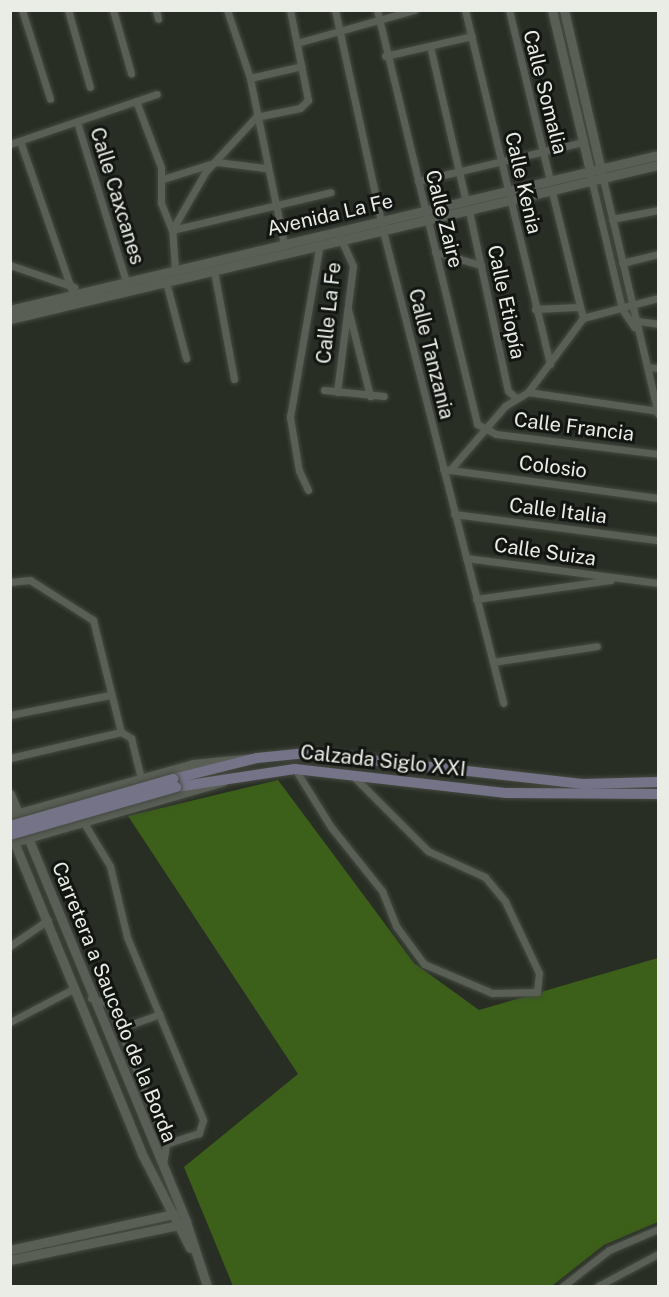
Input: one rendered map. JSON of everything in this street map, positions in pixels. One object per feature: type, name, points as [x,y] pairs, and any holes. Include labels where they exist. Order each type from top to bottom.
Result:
[{"type":"main road","name":"Calzada Siglo XXI","points":[[11,838],[257,758],[307,753],[584,784],[658,782]]},
{"type":"main road","name":"Calzada Siglo XXI","points":[[175,783],[295,769],[349,772],[507,793],[658,794]]},
{"type":"main road","points":[[10,826],[175,783]]},
{"type":"street","points":[[22,10],[50,99]]},
{"type":"street","points":[[68,10],[90,87]]},
{"type":"street","points":[[113,10],[131,73]]},
{"type":"street","points":[[156,10],[158,19]]},
{"type":"street","points":[[227,10],[250,78],[265,168],[284,244]]},
{"type":"street","points":[[172,230],[217,162],[256,117],[304,104],[302,66],[290,10]]},
{"type":"street","name":"Calle Tanzania","points":[[335,10],[382,226],[446,470],[454,514],[503,703]]},
{"type":"street","points":[[297,43],[378,14],[414,10]]},
{"type":"street","name":"Calle Kenia","points":[[465,10],[550,364]]},
{"type":"street","name":"Calle Somalia","points":[[509,10],[550,181]]},
{"type":"street","points":[[446,470],[515,397],[528,392],[658,412],[636,329],[622,309],[552,10]]},
{"type":"street","points":[[564,10],[632,305],[631,320]]},
{"type":"street","name":"Calle Zaire","points":[[378,14],[385,56],[477,424],[485,430]]},
{"type":"street","points":[[385,56],[471,36]]},
{"type":"street","name":"Calle Etiopía","points":[[430,46],[482,265],[508,391],[515,397]]},
{"type":"street","points":[[250,78],[302,66]]},
{"type":"street","points":[[10,144],[156,94]]},
{"type":"street","points":[[136,101],[163,179],[161,203],[172,230],[176,269]]},
{"type":"street","name":"Calle Caxcanes","points":[[77,122],[126,281]]},
{"type":"street","points":[[20,141],[74,291],[73,306]]},
{"type":"street","points":[[418,181],[583,142]]},
{"type":"street","name":"Avenida La Fe","points":[[382,226],[427,221],[508,192],[658,155]]},
{"type":"street","points":[[163,179],[217,162],[265,168]]},
{"type":"street","name":"Avenida La Fe","points":[[10,319],[318,248],[340,237],[425,211],[510,202],[658,165]]},
{"type":"street","points":[[172,230],[331,192]]},
{"type":"street","points":[[552,192],[578,307],[583,318]]},
{"type":"street","points":[[612,219],[658,210]]},
{"type":"street","points":[[308,490],[299,471],[290,417],[318,248],[323,236]]},
{"type":"street","name":"Avenida La Fe","points":[[10,310],[74,291],[284,244],[323,236],[340,237]]},
{"type":"street","name":"Calle La Fe","points":[[337,392],[353,266],[340,237]]},
{"type":"street","points":[[435,252],[482,265]]},
{"type":"street","points":[[622,263],[658,254]]},
{"type":"street","points":[[10,265],[74,291]]},
{"type":"street","points":[[214,271],[234,379]]},
{"type":"street","points":[[166,282],[186,358]]},
{"type":"street","points":[[528,392],[583,318],[658,298]]},
{"type":"street","points":[[535,309],[578,307]]},
{"type":"street","points":[[348,309],[370,396]]},
{"type":"street","points":[[631,320],[658,324]]},
{"type":"street","points":[[647,367],[658,368]]},
{"type":"street","points":[[324,390],[384,396]]},
{"type":"street","name":"Calle Francia","points":[[485,430],[658,454]]},
{"type":"street","name":"Colosio","points":[[446,470],[658,498]]},
{"type":"street","name":"Calle Italia","points":[[454,514],[658,540]]},
{"type":"street","name":"Calle Suiza","points":[[466,558],[658,583]]},
{"type":"street","name":"Calle Suiza","points":[[477,599],[620,579]]},
{"type":"street","points":[[10,582],[30,580],[93,620],[120,732]]},
{"type":"street","points":[[493,662],[597,646]]},
{"type":"street","points":[[10,715],[110,696]]},
{"type":"street","points":[[10,758],[120,732],[131,738],[141,778]]},
{"type":"street","name":"Calzada Siglo XXI","points":[[14,815],[211,760],[257,758]]},
{"type":"street","points":[[295,769],[331,827],[382,891],[396,926],[423,964],[492,993],[537,992],[539,973],[505,901],[484,877],[429,851],[349,772]]},
{"type":"street","points":[[11,838],[27,838],[214,787],[230,777]]},
{"type":"street","name":"Carretera a Saucedo de la Borda","points":[[10,794],[14,815],[27,838],[182,1211],[192,1251]]},
{"type":"street","points":[[52,803],[50,818],[56,830]]},
{"type":"street","points":[[84,823],[110,866],[123,927],[203,1120],[200,1133],[166,1144]]},
{"type":"street","name":"Carretera a Saucedo de la Borda","points":[[11,838],[48,920],[73,989],[170,1216],[192,1251]]},
{"type":"street","points":[[10,945],[48,920]]},
{"type":"street","points":[[10,1022],[73,989]]},
{"type":"street","points":[[92,998],[105,999],[121,1028],[166,1144],[163,1167]]},
{"type":"street","points":[[121,1028],[160,1014]]},
{"type":"street","points":[[10,1250],[170,1216],[182,1211]]},
{"type":"street","points":[[10,1260],[175,1227],[186,1222]]},
{"type":"street","points":[[562,1287],[609,1250],[658,1228]]},
{"type":"street","points":[[192,1251],[207,1287]]},
{"type":"street","points":[[598,1287],[658,1254]]},
{"type":"street","points":[[607,1280],[613,1287]]},
{"type":"green space","points":[[278,780],[414,963],[479,1010],[658,958],[658,1222],[604,1245],[552,1286],[233,1286],[184,1167],[298,1074],[128,816]]}]
